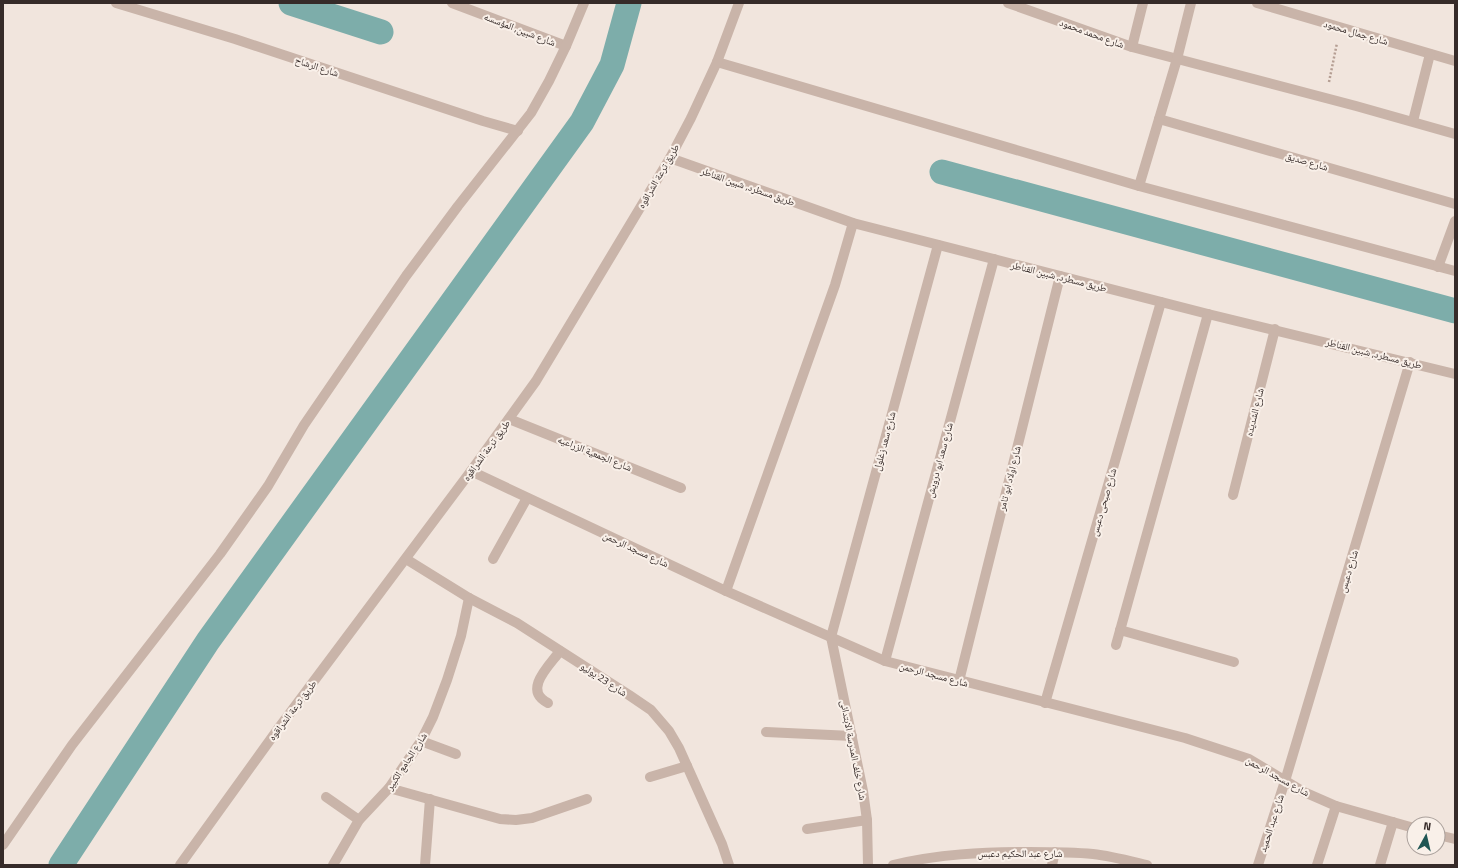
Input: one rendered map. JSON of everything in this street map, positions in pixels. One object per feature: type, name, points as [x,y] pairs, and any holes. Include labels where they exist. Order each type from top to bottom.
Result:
[{"type":"street","name":"شارع الرشاح","points":[[116,3],[235,39],[483,121],[518,131]]},
{"type":"street","name":"شارع شبين, المؤسسه","points":[[452,3],[566,46]]},
{"type":"street","points":[[3,845],[72,745],[220,554],[268,486],[304,425],[406,276],[458,206],[518,131],[538,100],[566,46],[584,3]]},
{"type":"street","name":"طريق ترعة الشراقوه","points":[[180,865],[278,729],[406,559],[536,381],[670,158],[691,118],[717,62],[739,3]]},
{"type":"street","name":"شارع محمد محمود","points":[[1008,3],[1132,47],[1413,121],[1455,134]]},
{"type":"street","points":[[1132,47],[1144,3]]},
{"type":"street","points":[[1139,186],[1192,3]]},
{"type":"street","name":"شارع جمال محمود","points":[[1257,3],[1455,61]]},
{"type":"street","points":[[1413,121],[1430,54]]},
{"type":"street","points":[[717,62],[1139,186],[1455,271]]},
{"type":"street","name":"شارع صديق","points":[[1159,119],[1455,204]]},
{"type":"street","name":"طريق مسطرد, شبين القناطر","points":[[670,158],[853,223],[1208,314],[1275,329],[1455,374]]},
{"type":"street","points":[[1438,267],[1455,222]]},
{"type":"street","points":[[726,591],[835,285],[853,223]]},
{"type":"street","name":"شارع سعد زغلول","points":[[831,637],[938,244]]},
{"type":"street","name":"شارع سعد ابو درويش","points":[[885,661],[994,259]]},
{"type":"street","name":"شارع اولاد ابو تامر","points":[[959,681],[1060,276]]},
{"type":"street","name":"شارع صبحى دعبس","points":[[1045,703],[1161,302]]},
{"type":"street","points":[[1116,645],[1208,314]]},
{"type":"street","name":"شارع الشديده","points":[[1233,495],[1275,329]]},
{"type":"street","name":"شارع دعبس","points":[[1285,781],[1410,362]]},
{"type":"street","name":"شارع الجمعية الزراعيه","points":[[509,419],[681,488]]},
{"type":"street","name":"شارع مسجد الرحمن","points":[[471,471],[726,591],[885,661],[1185,738],[1249,759],[1304,792],[1336,806],[1406,826]]},
{"type":"street","points":[[492,559],[527,498]]},
{"type":"street","name":"شارع 23 يوليو","points":[[406,559],[469,598],[517,623],[651,710],[669,731],[687,766],[722,844],[729,865]]},
{"type":"street","name":"شارع الجامع الكبير","points":[[333,865],[359,820],[389,788],[422,740],[433,717],[447,680],[461,636],[469,598]]},
{"type":"street","points":[[1120,630],[1234,662]]},
{"type":"street","name":"شارع خلف المدرسة الابتدائى","points":[[831,637],[852,736],[867,820],[868,865]]},
{"type":"street","points":[[548,703],[537,693],[537,683],[560,651]]},
{"type":"street","points":[[766,732],[852,736]]},
{"type":"street","points":[[422,740],[456,754]]},
{"type":"street","points":[[650,776],[687,766]]},
{"type":"street","name":"شارع عبد الحميد","points":[[1258,865],[1285,781]]},
{"type":"street","points":[[389,788],[500,819],[516,820],[532,818],[587,799]]},
{"type":"street","points":[[326,797],[359,820]]},
{"type":"street","points":[[425,865],[430,799]]},
{"type":"street","points":[[1317,865],[1336,806]]},
{"type":"street","points":[[807,829],[867,820]]},
{"type":"street","points":[[1380,865],[1393,822]]},
{"type":"street","name":"شارع عبد الحكيم دعبس","points":[[893,865],[955,854],[996,852],[1055,852],[1094,854],[1147,865]]},
{"type":"street","points":[[1052,865],[1055,852]]},
{"type":"path","points":[[1326,98],[1340,27]]},
{"type":"waterway","points":[[291,3],[381,32]]},
{"type":"waterway","points":[[61,865],[208,641],[582,122],[612,65],[629,3]]},
{"type":"waterway","points":[[942,172],[1455,311]]}]
